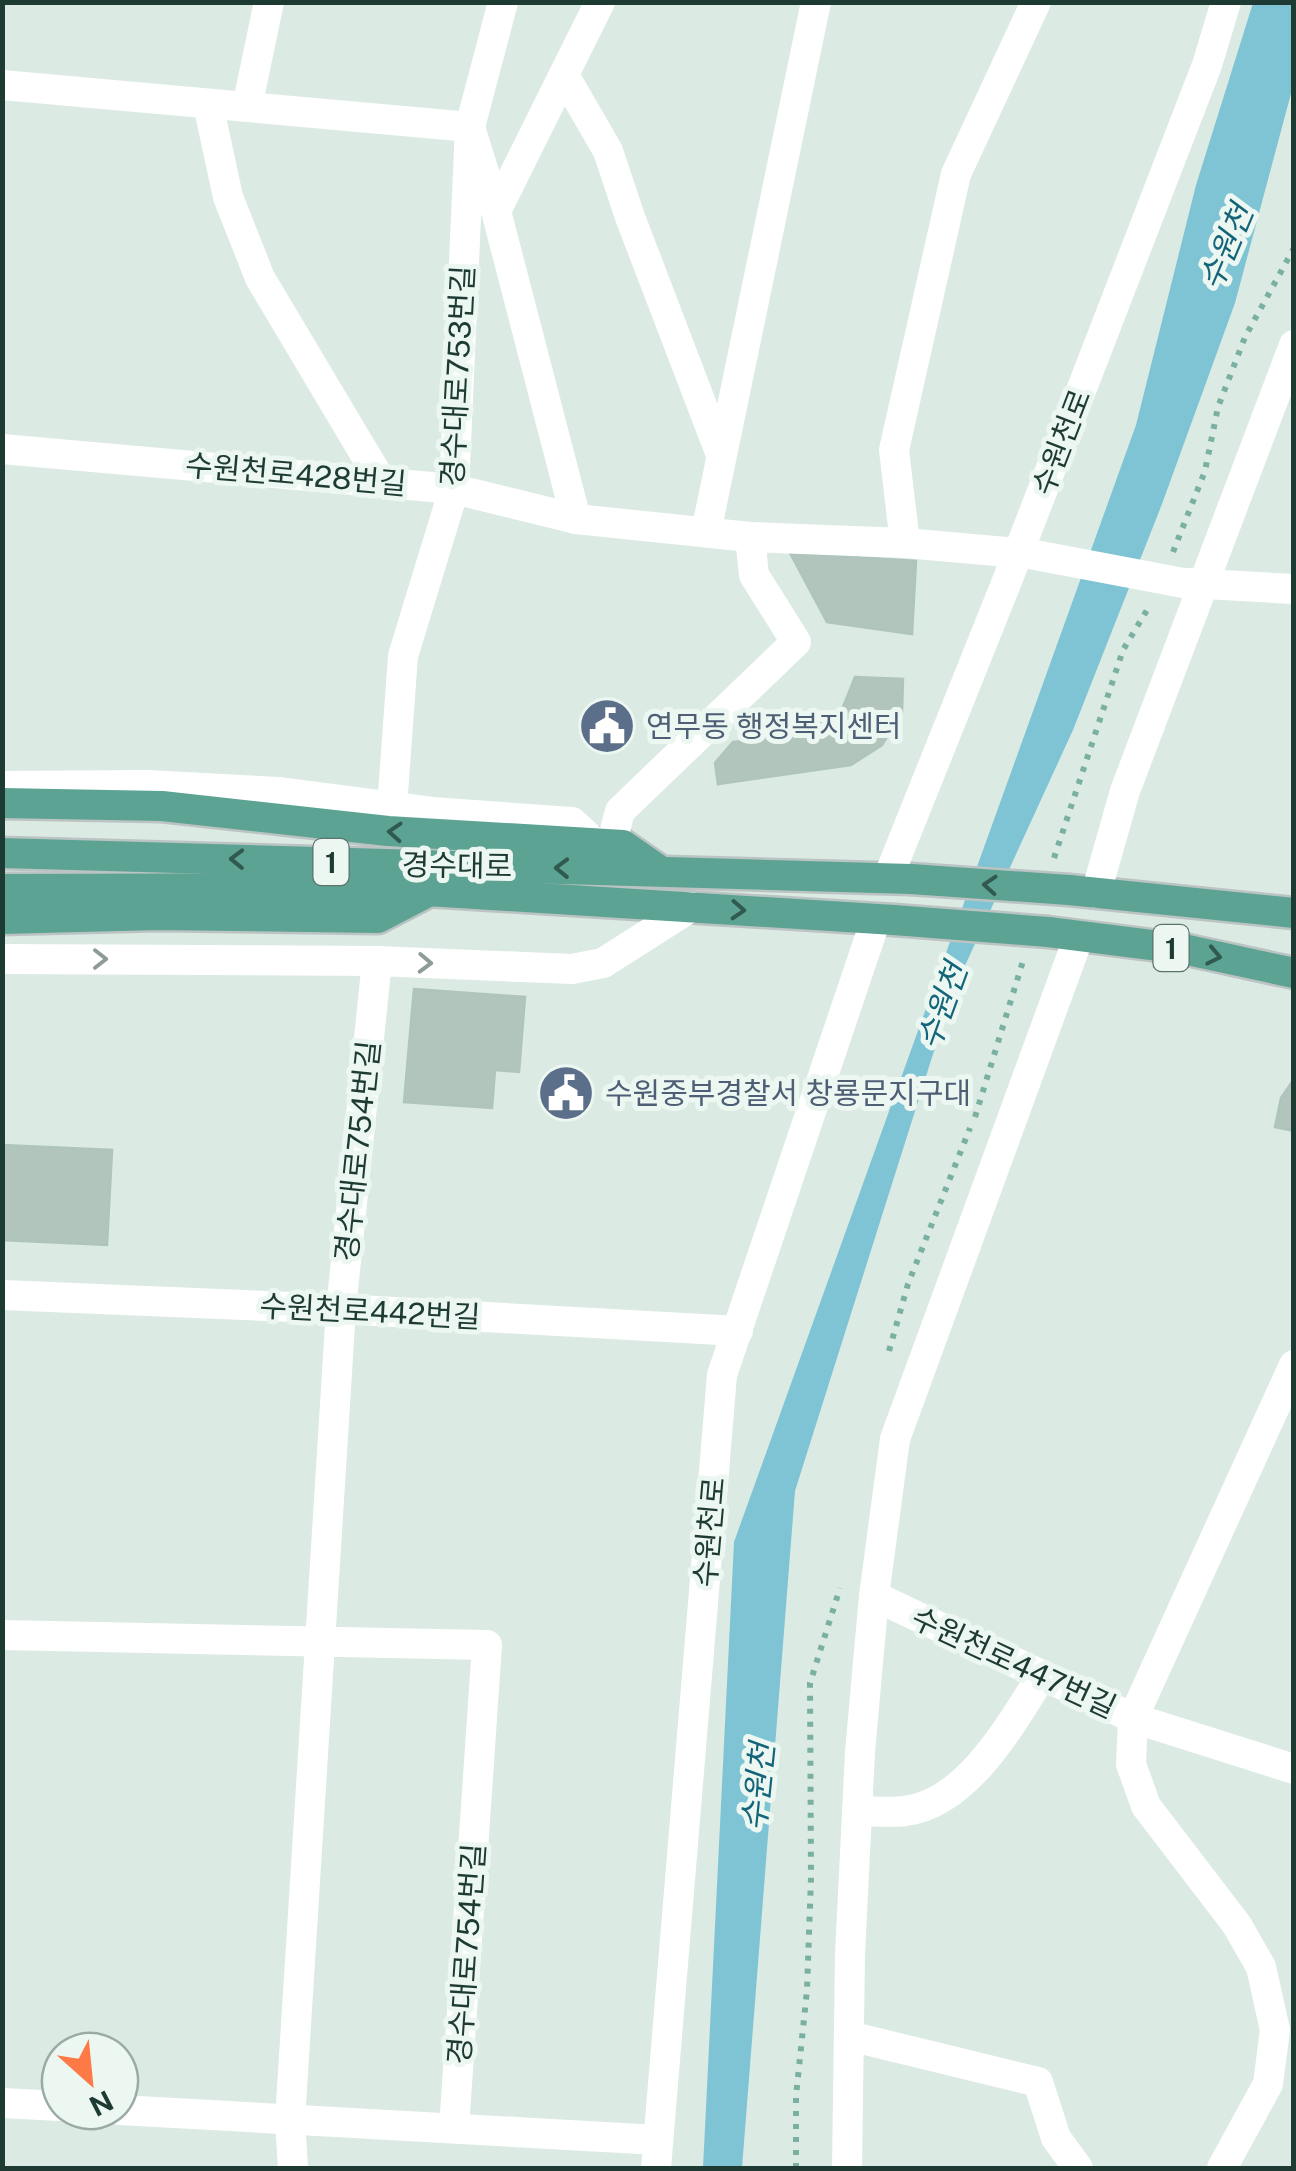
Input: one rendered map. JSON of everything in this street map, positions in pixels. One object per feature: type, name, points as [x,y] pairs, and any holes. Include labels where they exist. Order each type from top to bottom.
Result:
[{"type":"main road","points":[[2,803],[162,806],[388,832],[623,845],[659,870]]},
{"type":"main road","name":"경수대로","points":[[2,854],[899,878]]},
{"type":"main road","name":"1","points":[[899,878],[1294,913]]},
{"type":"main road","name":"경수대로","points":[[2,889],[431,891],[885,919]]},
{"type":"main road","points":[[2,919],[158,915],[378,918],[431,891]]},
{"type":"main road","name":"1","points":[[885,919],[1048,932],[1184,949],[1294,972]]},
{"type":"street","points":[[246,107],[270,2]]},
{"type":"street","name":"경수대로753번길","points":[[392,806],[404,656],[454,488],[470,127],[503,2]]},
{"type":"street","points":[[496,212],[600,2]]},
{"type":"street","points":[[706,532],[816,2]]},
{"type":"street","points":[[905,543],[894,450],[956,174],[1036,2]]},
{"type":"street","name":"수원천로","points":[[899,878],[1024,553],[1226,2]]},
{"type":"street","points":[[564,75],[608,150],[721,454]]},
{"type":"street","points":[[2,85],[470,127],[576,519]]},
{"type":"street","points":[[208,104],[228,197],[260,278],[381,481]]},
{"type":"street","points":[[1082,892],[1125,791],[1192,583],[1294,344]]},
{"type":"street","name":"수원천로428번길","points":[[2,449],[454,488],[576,519],[750,537],[905,543],[1024,553],[1192,583],[1294,590]]},
{"type":"street","points":[[2,786],[147,785],[278,792],[572,822],[603,844],[620,811],[796,642],[754,574],[750,537]]},
{"type":"street","points":[[2,959],[377,960],[572,969],[604,962],[691,907]]},
{"type":"street","name":"수원천로","points":[[657,2154],[722,1375],[885,919]]},
{"type":"street","points":[[847,2168],[857,1811],[874,1596],[895,1440],[1080,936]]},
{"type":"street","name":"경수대로754번길","points":[[293,2168],[290,2120],[341,1309],[377,960]]},
{"type":"street","name":"수원천로442번길","points":[[2,1295],[738,1331]]},
{"type":"street","points":[[1294,1365],[1134,1718],[1294,1770]]},
{"type":"street","name":"수원천로447번길","points":[[874,1596],[1134,1718],[1131,1764],[1146,1806],[1237,1925],[1261,1967],[1275,2030],[1268,2084],[1222,2168]]},
{"type":"street","name":"경수대로754번길","points":[[2,1635],[487,1645],[454,2128]]},
{"type":"street","points":[[857,1811],[908,1811],[948,1796],[1000,1742],[1042,1675]]},
{"type":"street","points":[[848,2036],[1038,2082],[1056,2138],[1078,2168]]},
{"type":"street","points":[[2,2103],[40,2105]]},
{"type":"street","points":[[140,2111],[454,2128],[657,2154]]},
{"type":"water","name":"수원천","points":[[1253,3],[1293,3],[1293,86],[1235,303],[1162,504],[1073,730],[952,994],[795,1491],[742,2168],[703,2168],[734,1542],[1136,425],[1196,185]]},
{"type":"building","points":[[790,553],[916,561],[912,634],[827,622]]},
{"type":"building","points":[[855,677],[903,679],[902,712],[882,745],[851,765],[718,784],[715,763],[733,742],[755,740],[754,724],[828,720],[843,707]]},
{"type":"building","points":[[414,989],[525,997],[519,1072],[495,1070],[492,1108],[404,1102]]},
{"type":"building","points":[[1294,1079],[1294,1131],[1275,1127],[1281,1098]]},
{"type":"building","points":[[2,1145],[112,1150],[107,1245],[2,1240]]},
{"type":"place","name":"연무동 행정복지센터","points":[[607,726]]},
{"type":"place","name":"수원중부경찰서 창룡문지구대","points":[[566,1093]]}]
